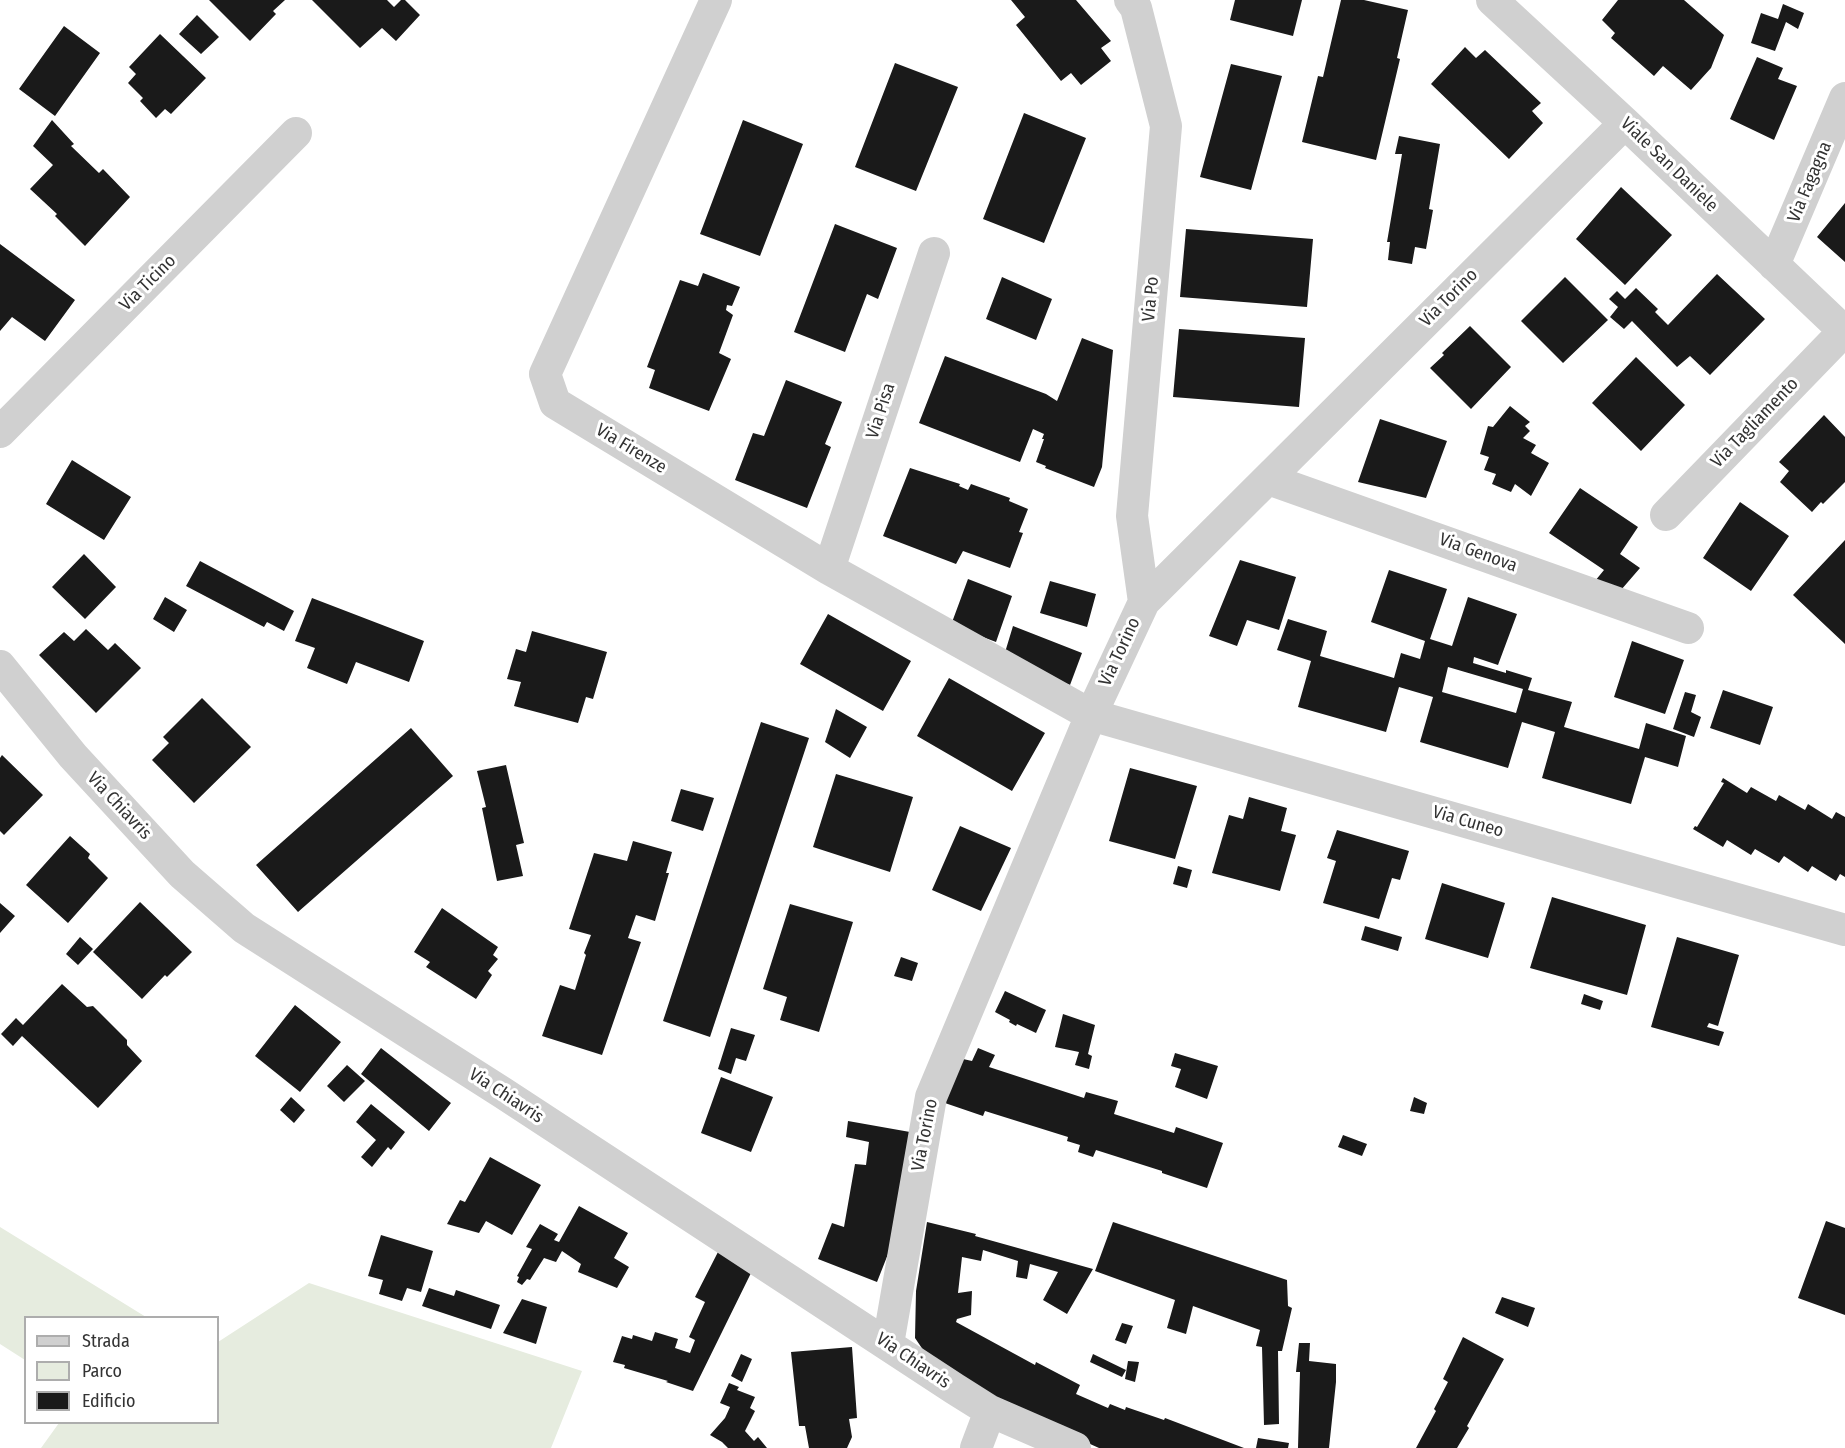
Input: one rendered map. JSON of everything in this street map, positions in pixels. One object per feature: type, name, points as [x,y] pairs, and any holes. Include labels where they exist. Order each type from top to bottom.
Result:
[{"type":"street","name":"Via Firenze","points":[[716,0],[545,374],[555,402],[828,569],[1091,715]]},
{"type":"street","name":"Via Po","points":[[1130,0],[1136,8],[1166,126],[1132,516],[1144,602]]},
{"type":"street","name":"Viale San Daniele","points":[[1492,0],[1844,332]]},
{"type":"street","name":"Via Fagagna","points":[[1774,266],[1845,98]]},
{"type":"street","name":"Via Torino","points":[[888,1344],[931,1097],[1091,715],[1144,602],[1625,123]]},
{"type":"street","name":"Via Ticino","points":[[0,432],[296,133]]},
{"type":"street","name":"Via Pisa","points":[[828,569],[934,253]]},
{"type":"street","name":"Via Tagliamento","points":[[1666,515],[1844,332]]},
{"type":"street","name":"Via Genova","points":[[1268,479],[1688,628]]},
{"type":"street","name":"Via Chiavris","points":[[0,666],[73,756],[182,874],[244,928],[990,1411],[1075,1448]]},
{"type":"street","name":"Via Cuneo","points":[[1091,715],[1845,930]]},
{"type":"street","points":[[976,1448],[990,1411]]},
{"type":"green space","points":[[0,1227],[144,1316],[24,1316],[24,1359],[0,1344]]},
{"type":"green space","points":[[309,1283],[582,1371],[551,1448],[41,1448],[58,1424],[219,1424],[219,1341]]},
{"type":"building","points":[[209,0],[285,0],[273,11],[276,14],[250,41]]},
{"type":"building","points":[[312,0],[387,0],[394,7],[401,0],[405,0],[420,15],[396,41],[382,28],[360,48]]},
{"type":"building","points":[[1011,0],[1076,0],[1111,41],[1101,48],[1111,61],[1081,85],[1071,73],[1061,81],[1016,25],[1025,17]]},
{"type":"building","points":[[1235,0],[1302,0],[1293,36],[1230,20]]},
{"type":"building","points":[[1341,0],[1364,0],[1408,10],[1397,58],[1400,59],[1376,160],[1302,142],[1318,76],[1323,77]]},
{"type":"building","points":[[1618,0],[1684,0],[1724,35],[1711,68],[1691,90],[1663,66],[1654,76],[1611,38],[1615,33],[1602,20]]},
{"type":"building","points":[[1783,4],[1804,13],[1798,29],[1786,22],[1775,51],[1751,43],[1761,13],[1778,19]]},
{"type":"building","points":[[197,15],[219,37],[201,54],[179,34]]},
{"type":"building","points":[[64,26],[100,53],[55,116],[19,89]]},
{"type":"building","points":[[160,34],[206,78],[171,114],[165,109],[156,118],[140,101],[143,98],[128,83],[136,74],[129,67]]},
{"type":"building","points":[[1465,47],[1476,58],[1485,50],[1541,103],[1532,111],[1543,123],[1509,159],[1431,84]]},
{"type":"building","points":[[1757,57],[1783,68],[1778,79],[1797,86],[1774,140],[1730,119]]},
{"type":"building","points":[[895,63],[958,87],[916,191],[855,167]]},
{"type":"building","points":[[1231,64],[1282,76],[1251,190],[1200,177]]},
{"type":"building","points":[[1024,113],[1086,138],[1044,243],[983,219]]},
{"type":"building","points":[[52,120],[74,144],[71,146],[99,173],[103,169],[130,197],[85,246],[55,216],[57,214],[30,189],[53,165],[33,146]]},
{"type":"building","points":[[743,120],[803,144],[760,256],[700,234]]},
{"type":"building","points":[[1399,136],[1440,144],[1429,209],[1433,210],[1426,249],[1415,247],[1412,264],[1388,260],[1390,242],[1387,242],[1402,154],[1395,154]]},
{"type":"building","points":[[1621,187],[1672,235],[1625,285],[1576,239]]},
{"type":"building","points":[[1845,203],[1845,262],[1817,237]]},
{"type":"building","points":[[835,224],[897,248],[878,299],[867,294],[845,352],[794,332]]},
{"type":"building","points":[[1186,229],[1313,239],[1307,307],[1180,297]]},
{"type":"building","points":[[0,244],[75,300],[45,341],[12,317],[0,331]]},
{"type":"building","points":[[703,273],[740,287],[732,306],[727,305],[726,310],[733,315],[719,353],[731,359],[709,411],[649,388],[655,370],[647,367],[680,280],[698,286]]},
{"type":"building","points":[[1717,274],[1765,319],[1710,375],[1690,356],[1677,367],[1632,321],[1624,329],[1610,317],[1618,307],[1609,299],[1617,291],[1625,299],[1636,288],[1658,309],[1655,312],[1668,325]]},
{"type":"building","points":[[1002,277],[1052,299],[1036,340],[986,319]]},
{"type":"building","points":[[1565,277],[1608,320],[1563,363],[1521,321]]},
{"type":"building","points":[[1470,326],[1511,367],[1471,409],[1430,368]]},
{"type":"building","points":[[1179,329],[1305,338],[1299,407],[1173,397]]},
{"type":"building","points":[[1082,338],[1113,350],[1102,467],[1094,487],[1045,468],[1046,466],[1036,462],[1044,434],[1033,429],[1020,462],[919,423],[945,356],[1046,394],[1057,401]]},
{"type":"building","points":[[1636,357],[1685,405],[1641,451],[1592,403]]},
{"type":"building","points":[[786,380],[842,402],[825,444],[831,447],[807,508],[735,480],[753,433],[764,436]]},
{"type":"building","points":[[1510,406],[1530,422],[1525,426],[1530,431],[1523,438],[1536,445],[1531,453],[1549,463],[1531,496],[1515,484],[1511,492],[1492,484],[1496,474],[1484,470],[1489,457],[1480,454],[1488,426],[1493,427]]},
{"type":"building","points":[[1824,415],[1845,437],[1845,482],[1812,512],[1780,482],[1789,471],[1779,462]]},
{"type":"building","points":[[1380,419],[1447,441],[1426,498],[1358,482]]},
{"type":"building","points":[[72,460],[131,497],[104,540],[46,504]]},
{"type":"building","points":[[910,468],[960,484],[959,486],[968,490],[971,484],[1010,498],[1009,501],[1028,509],[1019,532],[1023,533],[1010,568],[963,551],[956,564],[883,536]]},
{"type":"building","points":[[1580,488],[1638,527],[1620,554],[1640,568],[1621,590],[1595,581],[1604,570],[1549,533]]},
{"type":"building","points":[[1740,502],[1789,536],[1751,591],[1703,558]]},
{"type":"building","points":[[1845,540],[1845,644],[1793,595]]},
{"type":"building","points":[[84,554],[116,587],[85,619],[52,587]]},
{"type":"building","points":[[1240,560],[1296,577],[1279,630],[1247,620],[1237,646],[1209,636]]},
{"type":"building","points":[[200,561],[294,611],[284,631],[267,622],[264,627],[186,586]]},
{"type":"building","points":[[1389,570],[1447,589],[1430,639],[1452,646],[1468,597],[1517,614],[1498,665],[1474,657],[1473,663],[1532,678],[1528,690],[1572,702],[1564,727],[1639,749],[1646,723],[1686,736],[1678,767],[1645,757],[1631,804],[1542,778],[1555,732],[1522,722],[1508,768],[1420,742],[1433,697],[1399,687],[1386,732],[1298,707],[1311,661],[1277,650],[1288,619],[1327,631],[1320,656],[1394,678],[1401,653],[1420,659],[1425,641],[1371,622]],"holes":[[[1448,667],[1523,689],[1516,713],[1442,692]]]},
{"type":"building","points":[[968,579],[1012,596],[996,642],[951,625]]},
{"type":"building","points":[[1050,581],[1096,594],[1087,627],[1040,613]]},
{"type":"building","points":[[165,597],[187,610],[174,632],[153,619]]},
{"type":"building","points":[[312,598],[424,641],[409,682],[356,662],[347,684],[307,668],[315,648],[295,641]]},
{"type":"building","points":[[828,614],[911,661],[883,711],[800,664]]},
{"type":"building","points":[[1013,626],[1082,653],[1070,685],[1003,659]]},
{"type":"building","points":[[86,629],[108,650],[115,643],[141,668],[96,713],[39,655],[64,632],[74,641]]},
{"type":"building","points":[[532,631],[607,652],[593,699],[586,697],[578,723],[514,706],[521,682],[507,679],[516,649],[526,652]]},
{"type":"building","points":[[1632,641],[1684,660],[1665,714],[1614,697]]},
{"type":"building","points":[[949,678],[1045,733],[1012,791],[917,736]]},
{"type":"building","points":[[1723,690],[1773,707],[1760,745],[1710,728]]},
{"type":"building","points":[[1685,692],[1696,695],[1691,712],[1701,717],[1694,737],[1673,729]]},
{"type":"building","points":[[202,698],[251,747],[194,803],[152,760],[169,743],[163,737]]},
{"type":"building","points":[[836,709],[867,727],[850,758],[825,742]]},
{"type":"building","points":[[761,722],[809,738],[710,1037],[663,1021]]},
{"type":"building","points":[[411,728],[453,776],[298,912],[256,865]]},
{"type":"building","points":[[2,755],[43,795],[4,835],[0,831],[0,758]]},
{"type":"building","points":[[506,765],[524,843],[516,845],[523,876],[497,881],[482,808],[486,807],[477,771]]},
{"type":"building","points":[[1130,768],[1197,786],[1175,859],[1109,841]]},
{"type":"building","points":[[836,774],[913,797],[890,872],[813,847]]},
{"type":"building","points":[[1723,778],[1747,793],[1751,787],[1776,801],[1779,795],[1805,810],[1808,804],[1832,819],[1836,812],[1845,817],[1845,877],[1840,874],[1836,881],[1812,866],[1808,872],[1784,856],[1779,863],[1755,849],[1751,855],[1727,840],[1723,847],[1693,829],[1697,827],[1724,783],[1721,782]]},
{"type":"building","points":[[681,789],[714,798],[703,831],[671,821]]},
{"type":"building","points":[[1249,797],[1287,808],[1281,831],[1296,835],[1280,891],[1212,873],[1229,815],[1243,819]]},
{"type":"building","points":[[960,826],[1011,848],[981,911],[932,890]]},
{"type":"building","points":[[1337,830],[1409,851],[1400,880],[1392,878],[1379,919],[1323,903],[1336,861],[1327,858]]},
{"type":"building","points":[[70,836],[90,854],[88,858],[108,878],[68,923],[26,885]]},
{"type":"building","points":[[633,841],[672,852],[666,873],[669,873],[655,921],[636,915],[628,938],[641,942],[602,1055],[542,1036],[560,985],[575,990],[586,955],[584,953],[591,935],[569,929],[594,853],[627,861]]},
{"type":"building","points":[[1178,866],[1192,870],[1187,888],[1173,884]]},
{"type":"building","points":[[1442,883],[1505,903],[1488,958],[1425,939]]},
{"type":"building","points":[[1552,897],[1646,925],[1627,995],[1530,968]]},
{"type":"building","points":[[140,902],[192,952],[142,999],[93,952]]},
{"type":"building","points":[[0,903],[15,916],[0,933]]},
{"type":"building","points":[[790,904],[853,922],[819,1032],[780,1020],[787,997],[763,989]]},
{"type":"building","points":[[442,908],[498,947],[493,955],[498,959],[488,971],[492,975],[476,999],[426,967],[430,962],[414,952]]},
{"type":"building","points":[[1365,926],[1402,937],[1398,951],[1361,940]]},
{"type":"building","points":[[80,937],[93,949],[78,965],[66,954]]},
{"type":"building","points":[[1677,937],[1739,955],[1718,1026],[1709,1023],[1707,1027],[1724,1032],[1719,1046],[1651,1027]]},
{"type":"building","points":[[901,957],[918,963],[912,981],[894,976]]},
{"type":"building","points":[[62,984],[87,1007],[93,1006],[127,1040],[127,1045],[142,1061],[98,1108],[22,1036],[13,1046],[1,1034],[16,1018],[23,1025]]},
{"type":"building","points":[[1005,991],[1046,1010],[1036,1033],[1017,1024],[1016,1026],[995,1012]]},
{"type":"building","points":[[1584,994],[1603,1001],[1600,1010],[1581,1004]]},
{"type":"building","points":[[295,1005],[341,1042],[300,1092],[255,1056]]},
{"type":"building","points":[[1063,1014],[1095,1025],[1088,1054],[1092,1056],[1089,1069],[1075,1065],[1079,1052],[1055,1047]]},
{"type":"building","points":[[731,1028],[755,1035],[746,1061],[736,1058],[731,1074],[718,1069]]},
{"type":"building","points":[[381,1048],[451,1103],[429,1131],[361,1074]]},
{"type":"building","points":[[978,1048],[995,1055],[989,1067],[1084,1098],[1086,1092],[1118,1101],[1114,1114],[1174,1133],[1176,1127],[1223,1143],[1207,1188],[1096,1150],[1093,1157],[1078,1152],[1080,1145],[1067,1141],[1068,1137],[985,1111],[983,1116],[942,1102],[963,1059],[972,1061]]},
{"type":"building","points":[[1175,1053],[1218,1066],[1207,1099],[1175,1087],[1181,1069],[1171,1066]]},
{"type":"building","points":[[347,1065],[365,1081],[344,1102],[327,1086]]},
{"type":"building","points":[[721,1077],[773,1097],[751,1152],[701,1133]]},
{"type":"building","points":[[291,1097],[305,1110],[294,1123],[280,1110]]},
{"type":"building","points":[[1414,1097],[1427,1103],[1424,1114],[1410,1111]]},
{"type":"building","points":[[371,1104],[405,1132],[391,1150],[388,1147],[372,1167],[361,1157],[376,1140],[356,1122]]},
{"type":"building","points":[[848,1121],[910,1132],[890,1249],[877,1282],[818,1259],[832,1223],[844,1227],[855,1164],[866,1165],[869,1142],[846,1137]]},
{"type":"building","points":[[1343,1135],[1367,1144],[1362,1156],[1338,1147]]},
{"type":"building","points":[[490,1157],[541,1185],[512,1235],[486,1221],[479,1233],[447,1224],[460,1200],[465,1202]]},
{"type":"building","points":[[579,1206],[628,1233],[614,1258],[629,1267],[617,1288],[578,1272],[581,1264],[562,1251],[556,1262],[544,1258],[530,1280],[527,1279],[522,1285],[517,1282],[519,1277],[517,1276],[532,1249],[526,1247],[540,1224],[558,1234],[554,1240],[559,1242]]},
{"type":"building","points":[[1826,1221],[1845,1228],[1845,1315],[1798,1298]]},
{"type":"building","points":[[927,1222],[976,1234],[975,1236],[1093,1269],[1067,1314],[1043,1300],[1058,1272],[1030,1264],[1027,1279],[1016,1277],[1018,1261],[983,1250],[981,1261],[962,1257],[958,1293],[972,1291],[971,1315],[957,1319],[956,1322],[1035,1365],[1036,1362],[1080,1385],[1076,1394],[1108,1408],[1110,1404],[1164,1420],[1165,1418],[1244,1448],[1099,1448],[934,1366],[915,1338],[916,1291]]},
{"type":"building","points":[[1113,1222],[1287,1280],[1288,1306],[1292,1308],[1282,1351],[1278,1351],[1279,1424],[1264,1425],[1262,1347],[1256,1346],[1260,1330],[1193,1306],[1186,1334],[1167,1328],[1175,1300],[1095,1271]]},
{"type":"building","points":[[381,1235],[433,1251],[421,1292],[407,1288],[402,1301],[379,1294],[383,1280],[368,1276]]},
{"type":"building","points":[[718,1252],[751,1273],[693,1391],[624,1368],[625,1365],[613,1362],[622,1336],[632,1339],[633,1335],[652,1341],[655,1332],[678,1339],[675,1348],[690,1353],[695,1340],[689,1337],[705,1302],[695,1297]]},
{"type":"building","points":[[429,1288],[454,1296],[456,1290],[500,1305],[491,1329],[422,1306]]},
{"type":"building","points":[[1502,1297],[1535,1308],[1528,1327],[1495,1313]]},
{"type":"building","points":[[522,1299],[547,1307],[536,1344],[503,1333]]},
{"type":"building","points":[[1122,1323],[1133,1326],[1126,1344],[1115,1340]]},
{"type":"building","points":[[1463,1337],[1504,1359],[1457,1448],[1416,1448],[1436,1411],[1434,1409],[1448,1382],[1443,1379]]},
{"type":"building","points":[[1299,1343],[1310,1343],[1309,1361],[1336,1364],[1329,1448],[1298,1448],[1300,1372],[1296,1372]]},
{"type":"building","points":[[852,1347],[857,1418],[849,1419],[852,1437],[847,1448],[809,1448],[805,1426],[799,1426],[791,1352]]},
{"type":"building","points":[[741,1354],[752,1359],[742,1382],[731,1376]]},
{"type":"building","points":[[1093,1354],[1126,1370],[1122,1377],[1090,1362]]},
{"type":"building","points":[[1128,1361],[1139,1362],[1135,1382],[1125,1379]]},
{"type":"building","points":[[729,1383],[739,1387],[737,1390],[755,1397],[750,1408],[755,1411],[745,1431],[754,1441],[758,1437],[767,1448],[728,1448],[710,1435],[725,1418],[730,1407],[720,1403]]},
{"type":"building","points":[[1258,1438],[1289,1443],[1288,1448],[1256,1448]]}]
